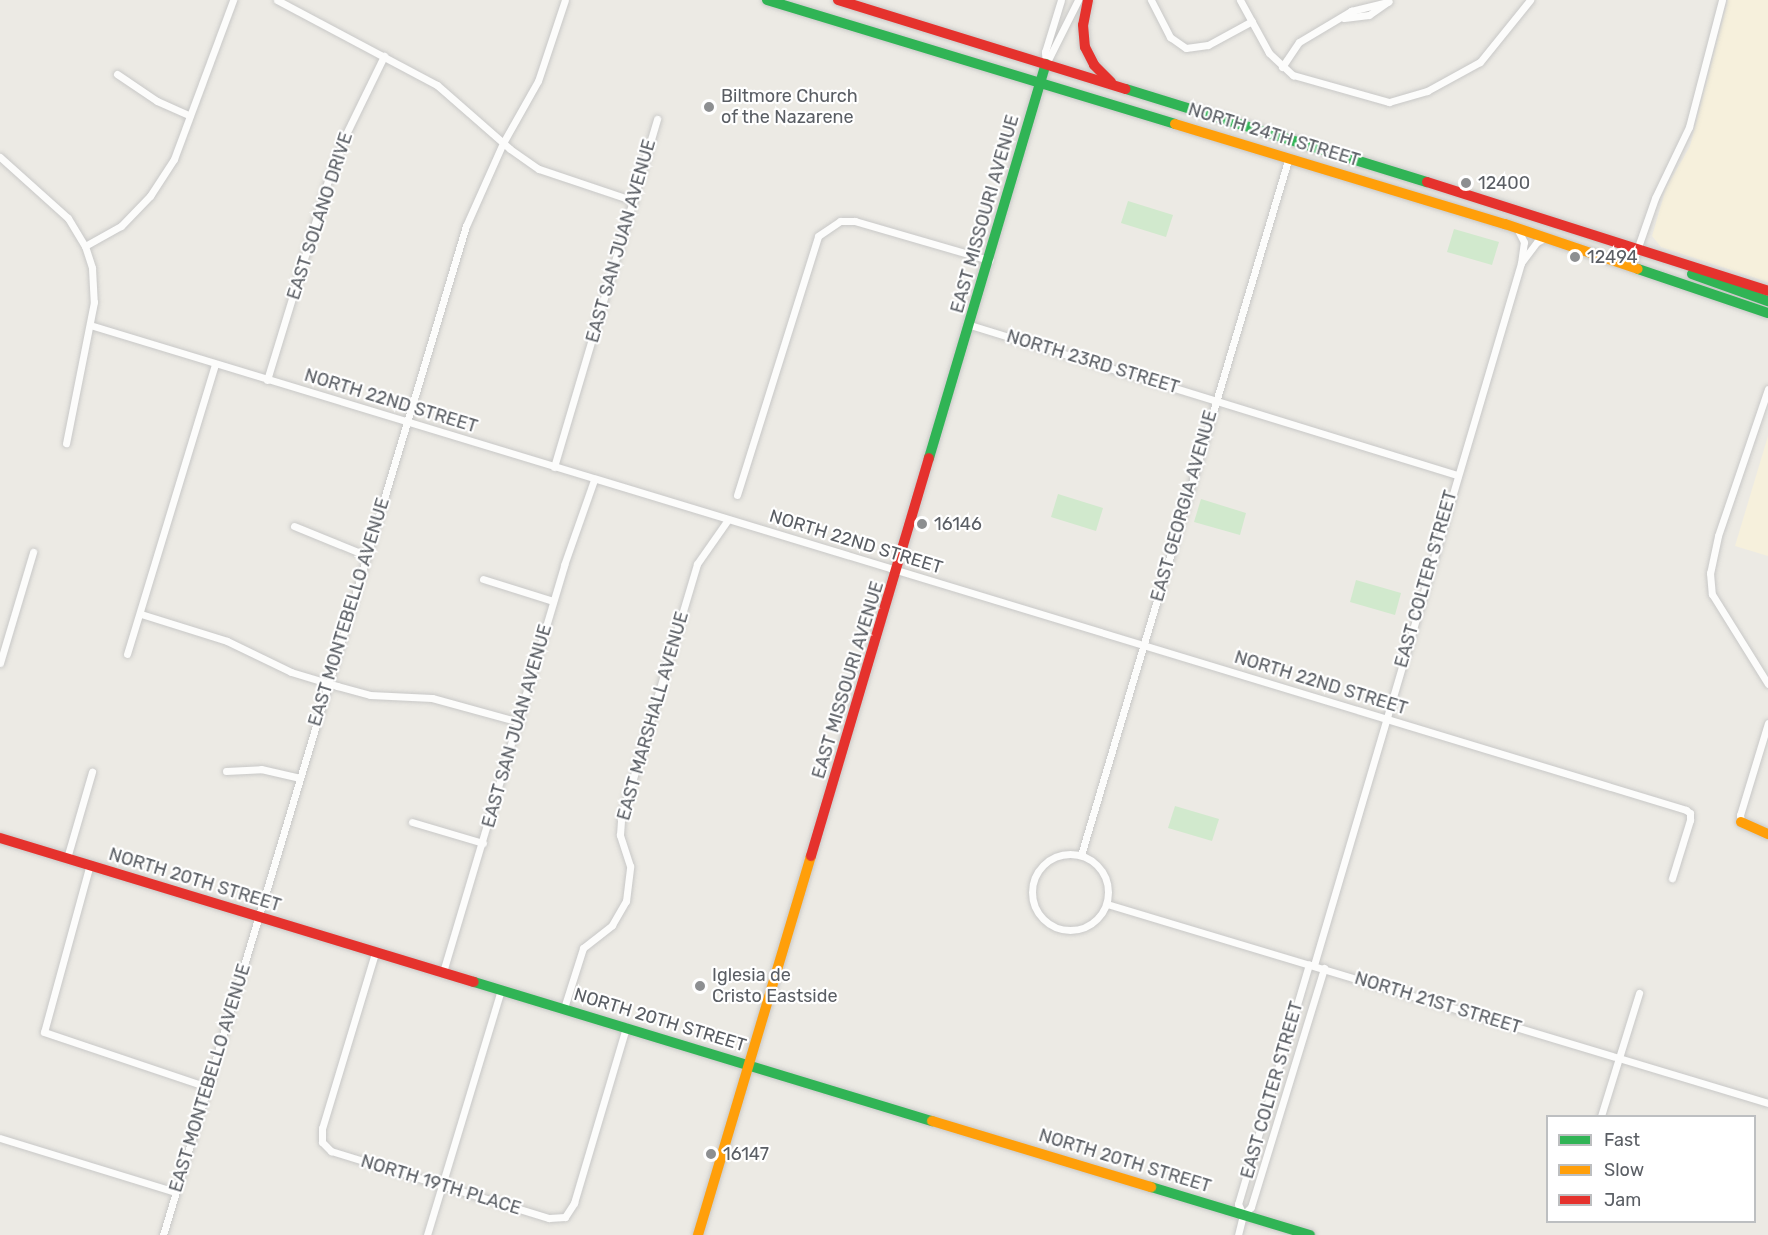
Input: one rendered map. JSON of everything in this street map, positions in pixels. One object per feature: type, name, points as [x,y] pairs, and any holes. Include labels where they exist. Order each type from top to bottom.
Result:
[{"type":"street","points":[[85,246],[121,226],[150,196],[174,159],[233,0]]},
{"type":"street","points":[[277,0],[449,93],[503,143],[550,174],[634,201]]},
{"type":"street","name":"EAST MONTEBELLO AVENUE","points":[[163,1235],[365,555],[466,226],[503,143],[538,81],[565,0]]},
{"type":"street","name":"NORTH 24TH STREET","points":[[767,0],[787,3],[1517,228],[1768,313]]},
{"type":"street","name":"NORTH 24TH STREET","points":[[838,0],[1117,85],[1768,291]]},
{"type":"street","points":[[1046,64],[1045,52],[1061,0]]},
{"type":"street","points":[[1046,64],[1078,0]]},
{"type":"street","points":[[1088,0],[1083,25],[1085,47],[1094,65],[1117,85]]},
{"type":"street","points":[[1151,0],[1170,38],[1186,48],[1208,45],[1251,21]]},
{"type":"street","points":[[1240,0],[1269,53],[1282,67],[1302,79],[1368,99],[1396,102],[1427,91],[1480,62],[1530,0]]},
{"type":"street","points":[[1631,267],[1636,249],[1689,126],[1722,0]]},
{"type":"street","points":[[1282,67],[1299,42],[1344,18],[1369,15],[1390,1]]},
{"type":"street","name":"EAST SOLANO DRIVE","points":[[267,380],[328,181],[346,134],[384,56]]},
{"type":"street","name":"EAST MISSOURI AVENUE","points":[[699,1235],[898,571],[1046,64]]},
{"type":"street","points":[[117,74],[157,101],[190,116]]},
{"type":"street","name":"EAST SAN JUAN AVENUE","points":[[554,467],[657,119]]},
{"type":"street","points":[[0,157],[68,218],[85,246],[95,283],[77,407],[66,443]]},
{"type":"street","name":"EAST GEORGIA AVENUE","points":[[1081,855],[1289,157]]},
{"type":"street","points":[[737,495],[818,236],[840,221],[861,222],[989,260]]},
{"type":"street","name":"EAST COLTER STREET","points":[[1243,1215],[1238,1204],[1521,263],[1524,242],[1517,228]]},
{"type":"street","name":"EAST COLTER STREET","points":[[1521,263],[1537,242],[1545,238]]},
{"type":"street","points":[[1636,249],[1651,259],[1768,301]]},
{"type":"street","name":"NORTH 22ND STREET","points":[[90,325],[1690,813],[1672,878]]},
{"type":"street","name":"NORTH 23RD STREET","points":[[970,325],[1457,475]]},
{"type":"street","points":[[127,654],[215,364]]},
{"type":"street","points":[[1768,389],[1717,539],[1710,573],[1713,594],[1768,684]]},
{"type":"street","name":"EAST SAN JUAN AVENUE","points":[[443,972],[520,722],[553,601],[594,480]]},
{"type":"street","name":"EAST MARSHALL AVENUE","points":[[564,1008],[583,948],[612,925],[626,901],[630,866],[620,836],[621,819],[697,564],[727,521]]},
{"type":"street","points":[[294,526],[365,555]]},
{"type":"street","points":[[0,663],[33,552]]},
{"type":"street","points":[[483,579],[553,601]]},
{"type":"street","points":[[141,614],[227,641],[291,672],[327,683],[370,695],[432,698],[520,722]]},
{"type":"street","points":[[1768,723],[1740,815],[1741,822],[1768,834]]},
{"type":"street","points":[[226,771],[252,768],[299,778]]},
{"type":"street","points":[[67,858],[92,772]]},
{"type":"street","points":[[412,822],[483,843]]},
{"type":"street","name":"NORTH 20TH STREET","points":[[0,838],[1310,1235]]},
{"type":"street","points":[[1081,855],[1092,860],[1104,874],[1109,892],[1107,904],[1091,924],[1073,930],[1055,927],[1036,910],[1032,898],[1037,873],[1056,856],[1081,855]]},
{"type":"street","points":[[90,864],[44,1032],[207,1087]]},
{"type":"street","name":"NORTH 21ST STREET","points":[[1107,904],[1768,1103]]},
{"type":"street","name":"NORTH 19TH PLACE","points":[[375,953],[322,1128],[322,1142],[331,1151],[549,1218],[565,1216],[574,1203],[626,1028]]},
{"type":"street","name":"EAST COLTER STREET","points":[[1238,1235],[1243,1215],[1251,1207],[1324,968]]},
{"type":"street","points":[[427,1235],[501,990]]},
{"type":"street","points":[[1601,1115],[1639,993]]},
{"type":"street","points":[[0,1138],[175,1192]]},
{"type":"shaded area","points":[[1728,0],[1768,0],[1768,282],[1661,247],[1652,236],[1666,188],[1690,146]]},
{"type":"shaded area","points":[[1768,436],[1768,556],[1735,546]]},
{"type":"green space","points":[[1128,201],[1173,215],[1166,237],[1121,223]]},
{"type":"green space","points":[[1454,229],[1499,242],[1492,265],[1447,252]]},
{"type":"green space","points":[[1058,494],[1103,508],[1096,531],[1051,517]]},
{"type":"green space","points":[[1201,499],[1246,513],[1240,535],[1194,522]]},
{"type":"green space","points":[[1356,580],[1401,593],[1395,615],[1350,602]]},
{"type":"green space","points":[[1175,806],[1219,819],[1212,841],[1168,828]]},
{"type":"traffic: fast","points":[[767,0],[1175,124]]},
{"type":"traffic: fast","points":[[929,458],[1046,64]]},
{"type":"traffic: fast","points":[[1126,89],[1427,182]]},
{"type":"traffic: fast","points":[[1638,269],[1768,313]]},
{"type":"traffic: fast","points":[[1692,274],[1768,301]]},
{"type":"traffic: fast","points":[[474,982],[932,1121]]},
{"type":"traffic: fast","points":[[1151,1187],[1310,1235]]},
{"type":"traffic: slow","points":[[1175,124],[1505,224],[1638,269]]},
{"type":"traffic: slow","points":[[1741,822],[1768,834]]},
{"type":"traffic: slow","points":[[698,1235],[811,856]]},
{"type":"traffic: slow","points":[[932,1121],[1151,1187]]},
{"type":"traffic: jam","points":[[838,0],[1126,89]]},
{"type":"traffic: jam","points":[[1088,0],[1083,25],[1085,47],[1094,65],[1111,82]]},
{"type":"traffic: jam","points":[[1427,182],[1768,291]]},
{"type":"traffic: jam","points":[[811,856],[929,458]]},
{"type":"traffic: jam","points":[[0,838],[474,982]]},
{"type":"place","name":"Biltmore Church of the Nazarene","points":[[709,107]]},
{"type":"place","name":"12400","points":[[1466,183]]},
{"type":"place","name":"12494","points":[[1575,257]]},
{"type":"place","name":"16146","points":[[922,524]]},
{"type":"place","name":"Iglesia de Cristo Eastside","points":[[700,986]]},
{"type":"place","name":"16147","points":[[711,1154]]}]
